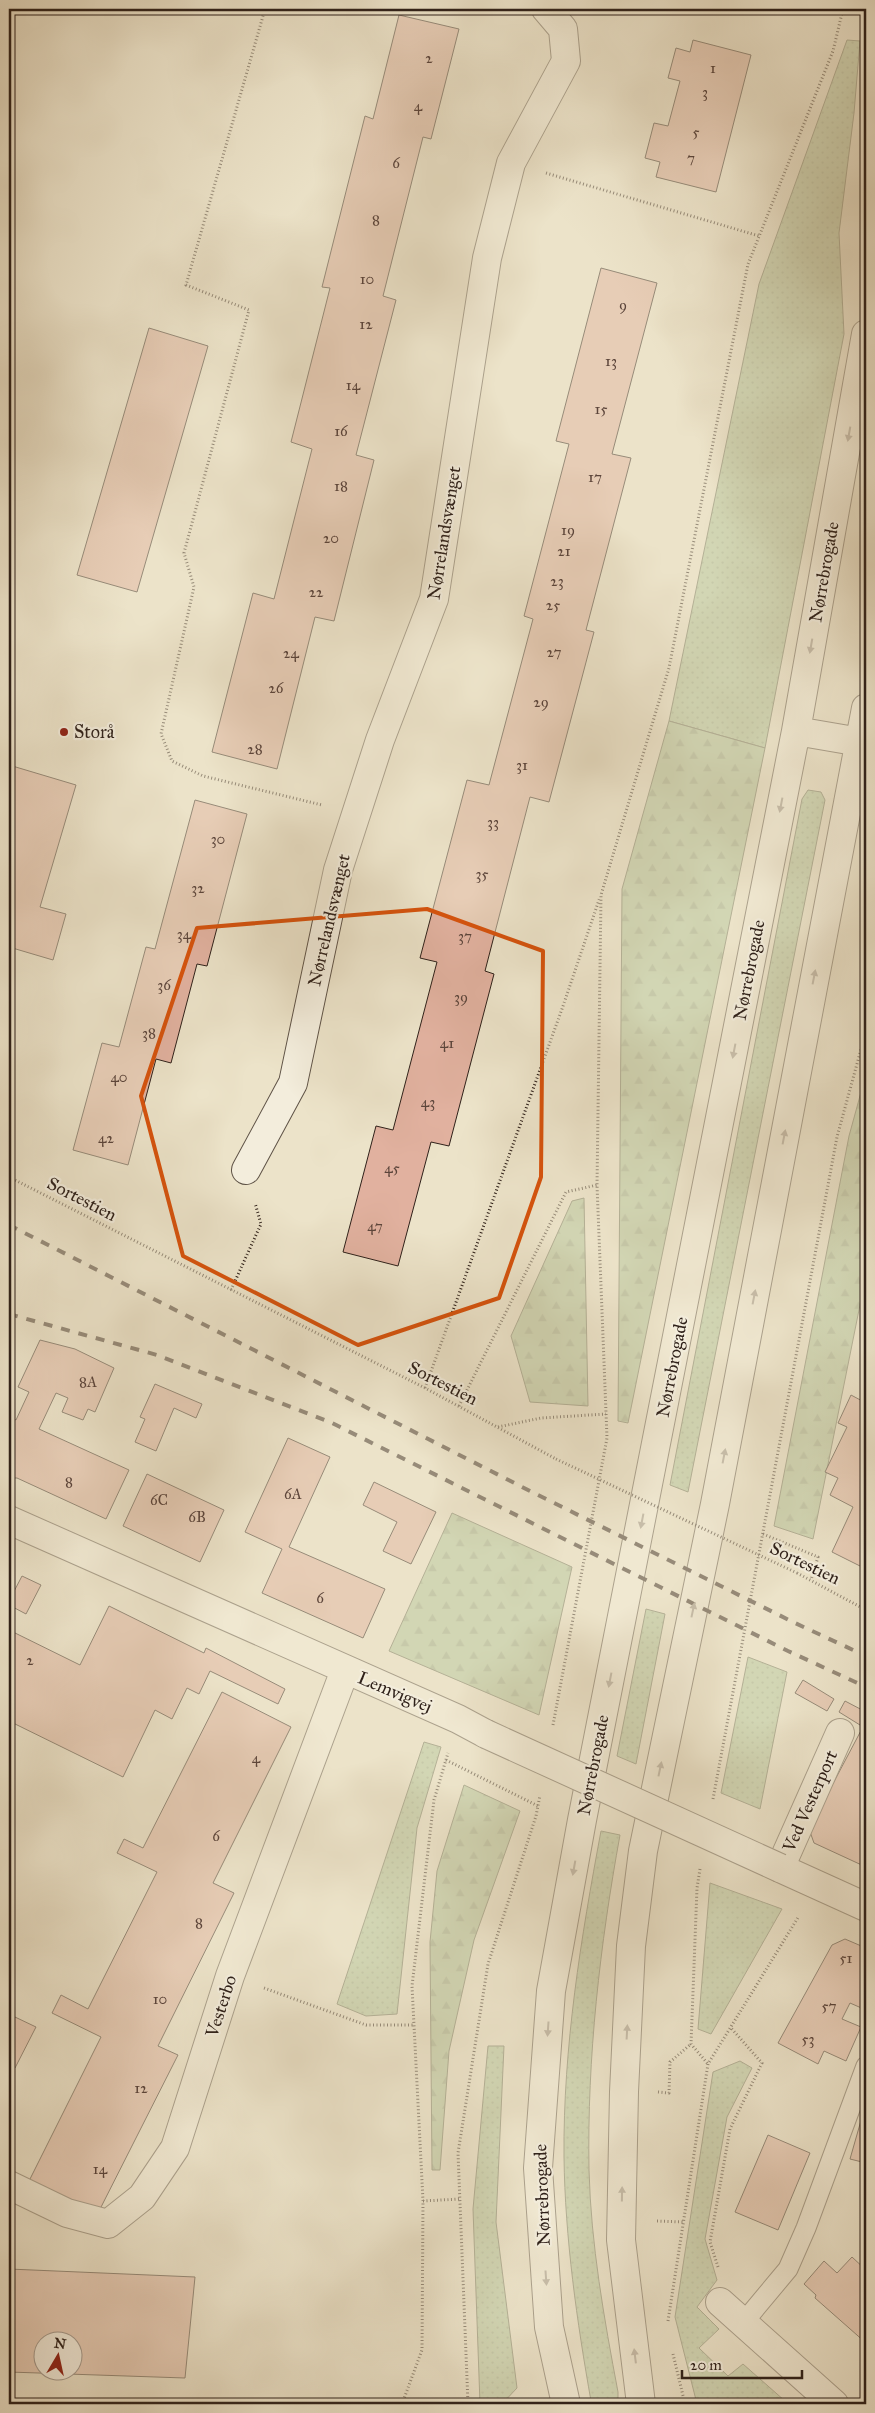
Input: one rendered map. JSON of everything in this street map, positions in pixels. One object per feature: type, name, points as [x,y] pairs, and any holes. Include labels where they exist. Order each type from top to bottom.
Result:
[{"type":"street","name":"Nørrelandsvænget","points":[[246,1170],[293,1083],[338,870],[380,740],[434,600],[487,258],[512,163],[566,61],[563,29],[546,9]]},
{"type":"street","name":"Nørrebrogade","points":[[566,2404],[549,2327],[538,2168],[551,1991],[582,1820],[796,731],[866,334]]},
{"type":"street","points":[[641,2404],[621,2240],[624,2092],[632,1937],[643,1851],[715,1504],[863,743],[866,708]]},
{"type":"street","points":[[796,731],[863,743]]},
{"type":"street","name":"Lemvigvej","points":[[9,1520],[458,1719],[486,1734],[866,1907]]},
{"type":"street","name":"Vesterbo","points":[[9,2186],[67,2213],[108,2224],[142,2197],[175,2148],[230,1976],[345,1670]]},
{"type":"street","name":"Ved Vesterport","points":[[780,1868],[840,1733]]},
{"type":"street","points":[[720,2302],[834,2404]]},
{"type":"lane","points":[[743,2323],[788,2270],[806,2228],[866,2066]]},
{"type":"path","points":[[265,9],[186,285],[249,310],[184,553],[194,587],[161,734],[172,761],[203,776],[356,814]]},
{"type":"path","points":[[425,1388],[559,1018],[601,894],[669,668],[748,264],[833,51],[843,9]]},
{"type":"path","points":[[512,163],[759,236]]},
{"type":"path","points":[[552,1728],[607,1438],[598,1185],[601,894]]},
{"type":"path","points":[[713,1800],[837,1137],[866,1031]]},
{"type":"path","points":[[231,1290],[261,1224],[246,1170]]},
{"type":"path","name":"Sortestien","points":[[9,1177],[425,1388],[556,1459],[811,1580],[866,1610]]},
{"type":"path","points":[[459,1406],[566,1192],[598,1185]]},
{"type":"path","points":[[498,1427],[541,1418],[606,1414]]},
{"type":"path","points":[[763,1534],[818,1557],[811,1580]]},
{"type":"path","points":[[402,2404],[422,2350],[422,2202],[412,1986],[434,1800],[458,1719]]},
{"type":"path","points":[[446,1760],[538,1806]]},
{"type":"path","points":[[468,2404],[458,2153],[488,1964],[538,1806],[541,1786]]},
{"type":"path","points":[[701,1868],[697,1888],[691,2044],[708,2064]]},
{"type":"path","points":[[666,2330],[708,2064],[818,1885]]},
{"type":"path","points":[[230,1976],[366,2025],[414,2025]]},
{"type":"path","points":[[720,2302],[722,2279],[710,2242],[728,2138],[730,2129],[762,2063],[731,2028]]},
{"type":"path","points":[[670,2093],[670,2062],[691,2044]]},
{"type":"path","points":[[422,2202],[460,2199]]},
{"type":"path","points":[[655,2221],[684,2222]]},
{"type":"path","points":[[671,2349],[685,2404]]},
{"type":"highlighted area","points":[[427,909],[543,951],[541,1177],[499,1298],[358,1345],[183,1256],[141,1096],[197,928]]},
{"type":"green space","points":[[847,40],[860,41],[854,113],[839,233],[844,334],[765,748],[669,721],[759,284]]},
{"type":"green space","points":[[669,721],[765,748],[628,1423],[618,1421],[622,889]]},
{"type":"green space","points":[[808,790],[821,792],[825,800],[688,1492],[670,1485],[802,799]]},
{"type":"green space","points":[[866,1074],[866,1275],[813,1539],[774,1526],[849,1136]]},
{"type":"green space","points":[[584,1198],[588,1406],[530,1402],[511,1336],[572,1201]]},
{"type":"green space","points":[[452,1513],[572,1567],[539,1715],[389,1651]]},
{"type":"green space","points":[[646,1609],[665,1614],[636,1764],[617,1756]]},
{"type":"green space","points":[[748,1657],[787,1672],[760,1809],[721,1793]]},
{"type":"green space","points":[[424,1742],[441,1747],[417,1828],[397,2014],[366,2016],[337,2004]]},
{"type":"green space","points":[[464,1785],[520,1811],[474,1940],[449,2051],[440,2170],[432,2170],[430,1942],[437,1871]]},
{"type":"green space","points":[[601,1831],[620,1835],[606,1918],[596,2001],[590,2085],[589,2170],[595,2254],[618,2392],[618,2401],[615,2404],[593,2404],[591,2401],[573,2280],[564,2157],[564,2116],[570,2034],[580,1952]]},
{"type":"green space","points":[[710,1883],[782,1909],[711,2034],[698,2029]]},
{"type":"green space","points":[[488,2046],[504,2046],[496,2222],[517,2388],[502,2404],[480,2404],[473,2209]]},
{"type":"green space","points":[[740,2061],[752,2068],[727,2117],[705,2239],[717,2280],[697,2307],[719,2329],[699,2348],[728,2376],[743,2364],[785,2401],[783,2404],[697,2404],[675,2317],[713,2072]]},
{"type":"building","points":[[399,15],[459,29],[431,139],[423,137],[383,296],[396,300],[356,455],[374,460],[334,621],[315,617],[277,769],[212,752],[253,593],[274,599],[312,449],[291,442],[330,288],[322,287],[365,116],[373,119]]},
{"type":"building","points":[[693,40],[751,55],[716,192],[656,177],[660,162],[645,158],[654,123],[668,126],[680,81],[668,78],[676,48],[690,52]]},
{"type":"building","points":[[601,268],[657,283],[612,454],[631,458],[586,630],[594,632],[549,802],[530,797],[485,971],[494,974],[449,1146],[431,1142],[398,1266],[343,1252],[376,1126],[393,1130],[437,962],[420,958],[467,780],[489,785],[533,619],[524,616],[569,444],[556,441]]},
{"type":"building","points":[[149,328],[208,346],[137,592],[77,575]]},
{"type":"building","points":[[9,765],[76,785],[40,907],[66,914],[53,960],[9,947]]},
{"type":"building","points":[[195,800],[247,814],[207,966],[197,964],[171,1063],[156,1059],[128,1165],[73,1150],[102,1043],[119,1047],[146,947],[155,949]]},
{"type":"building","points":[[40,1340],[75,1349],[114,1368],[95,1412],[88,1409],[83,1420],[62,1412],[68,1398],[56,1393],[39,1429],[129,1470],[106,1519],[17,1478],[9,1478],[9,1417],[16,1420],[29,1392],[18,1387]]},
{"type":"building","points":[[155,1384],[202,1404],[196,1418],[174,1408],[156,1451],[135,1442],[145,1419],[140,1417]]},
{"type":"building","points":[[851,1395],[866,1403],[866,1569],[832,1552],[853,1507],[830,1495],[838,1478],[825,1472],[847,1427],[838,1423]]},
{"type":"building","points":[[288,1438],[330,1457],[289,1547],[385,1589],[363,1638],[262,1593],[282,1549],[245,1532]]},
{"type":"building","points":[[147,1474],[224,1510],[200,1562],[123,1526]]},
{"type":"building","points":[[374,1482],[436,1512],[411,1564],[383,1551],[397,1522],[363,1505]]},
{"type":"building","points":[[22,1576],[41,1585],[26,1614],[9,1605],[9,1601]]},
{"type":"building","points":[[109,1606],[204,1653],[206,1648],[285,1689],[278,1704],[210,1671],[199,1694],[187,1688],[172,1719],[155,1710],[123,1777],[9,1721],[9,1630],[80,1665]]},
{"type":"building","points":[[803,1680],[834,1699],[827,1711],[795,1693]]},
{"type":"building","points":[[222,1692],[291,1727],[213,1883],[234,1893],[158,2046],[178,2055],[96,2217],[28,2183],[101,2037],[52,2013],[61,1995],[88,2009],[157,1872],[117,1853],[124,1839],[143,1848]]},
{"type":"building","points":[[845,1701],[866,1712],[860,1725],[839,1712]]},
{"type":"building","points":[[865,1723],[866,1867],[814,1843],[809,1829]]},
{"type":"building","points":[[845,1939],[866,1948],[866,2010],[850,2003],[842,2019],[861,2027],[846,2061],[824,2051],[818,2064],[778,2043],[832,1945]]},
{"type":"building","points":[[15,2017],[36,2027],[15,2068],[9,2065],[9,2029]]},
{"type":"building","points":[[866,2103],[866,2163],[850,2159]]},
{"type":"building","points":[[768,2135],[810,2153],[778,2230],[735,2212]]},
{"type":"building","points":[[852,2257],[866,2270],[866,2343],[815,2298],[816,2295],[804,2284],[824,2261],[837,2273]]},
{"type":"building","points":[[9,2269],[195,2277],[185,2378],[82,2374],[82,2330],[32,2330],[32,2373],[9,2372]]},
{"type":"railway","points":[[9,1225],[530,1491],[795,1623],[866,1656]]},
{"type":"railway","points":[[9,1314],[157,1355],[332,1423],[788,1651],[866,1687]]},
{"type":"place","name":"Storå","points":[[64,732]]}]
